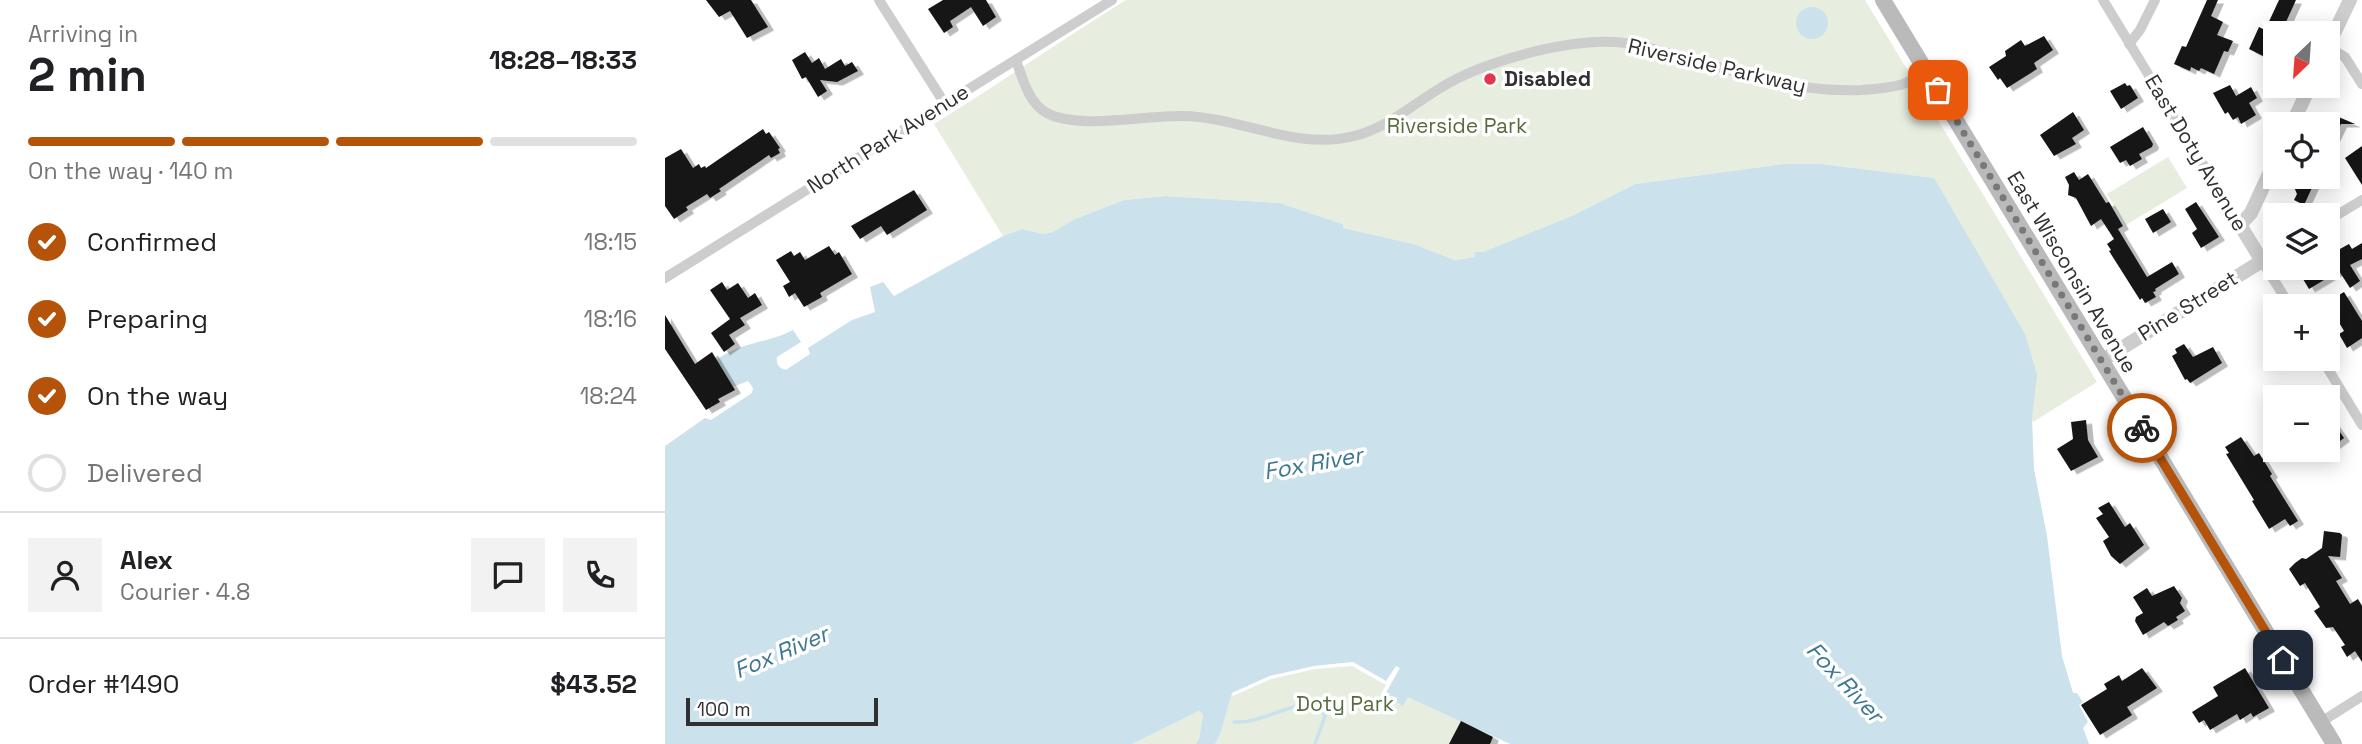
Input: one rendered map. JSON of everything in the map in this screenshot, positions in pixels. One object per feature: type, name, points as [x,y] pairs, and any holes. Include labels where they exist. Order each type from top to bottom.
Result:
[{"type":"main road","name":"East Wisconsin Avenue","points":[[1883,0],[2334,744]]},
{"type":"street","points":[[879,0],[945,104]]},
{"type":"street","name":"North Park Avenue","points":[[665,278],[1112,0]]},
{"type":"street","name":"East Doty Avenue","points":[[2103,0],[2283,294]]},
{"type":"street","points":[[2129,44],[2140,30],[2155,0]]},
{"type":"street","points":[[2340,21],[2350,0]]},
{"type":"street","name":"Riverside Parkway","points":[[1016,60],[1034,102],[1050,115],[1103,121],[1172,116],[1207,117],[1318,141],[1357,136],[1378,127],[1443,86],[1473,71],[1562,46],[1615,42],[1758,79],[1815,90],[1846,91],[1887,87],[1905,83],[1927,72]]},
{"type":"street","points":[[2340,54],[2362,84]]},
{"type":"street","points":[[2240,225],[2251,213],[2263,187]]},
{"type":"street","points":[[2340,213],[2362,200]]},
{"type":"street","name":"Pine Street","points":[[2101,361],[2262,261]]},
{"type":"street","points":[[2329,371],[2362,425]]},
{"type":"street","points":[[2321,722],[2362,696]]},
{"type":"green space","name":"Riverside Park","points":[[1126,0],[1865,0],[2097,382],[2033,422],[1959,222],[1933,178],[1821,164],[1783,164],[1635,184],[1574,215],[1483,252],[1474,253],[1475,257],[1453,260],[1414,244],[1343,228],[1343,224],[1280,203],[1165,196],[1124,200],[1075,219],[1053,232],[1043,234],[1022,229],[1003,236],[934,124]]},
{"type":"green space","points":[[2168,157],[2187,188],[2126,225],[2107,194]]},
{"type":"green space","name":"Doty Park","points":[[1353,662],[1391,684],[1385,695],[1403,705],[1408,696],[1482,731],[1476,744],[1215,744],[1232,693],[1270,676],[1315,666]]},
{"type":"green space","points":[[1199,711],[1203,715],[1196,744],[1132,744]]},
{"type":"water","points":[[1812,7],[1823,12],[1828,23],[1823,34],[1812,39],[1801,34],[1796,23],[1801,12]]},
{"type":"water","name":"Fox River","points":[[1783,164],[1821,164],[1934,178],[2025,334],[2037,375],[2032,418],[2034,469],[2047,536],[2062,656],[2073,693],[2077,693],[2083,702],[2079,705],[2088,722],[2083,728],[2089,744],[1510,744],[1408,697],[1403,706],[1384,695],[1390,684],[1353,662],[1314,666],[1270,676],[1232,693],[1215,744],[1196,744],[1203,715],[1199,711],[1132,744],[665,744],[665,446],[705,418],[711,420],[752,393],[753,388],[748,381],[733,387],[716,360],[726,354],[793,330],[801,342],[777,357],[778,366],[786,370],[810,354],[808,348],[852,320],[875,312],[870,287],[883,282],[894,296],[1003,236],[1022,229],[1043,234],[1053,232],[1075,219],[1124,200],[1165,196],[1280,203],[1343,224],[1343,228],[1414,244],[1454,260],[1475,257],[1474,252],[1483,252],[1574,215],[1635,184]]},
{"type":"pier","points":[[1353,662],[1386,681],[1396,666],[1400,668],[1383,698],[1381,694],[1386,685],[1352,666],[1315,669],[1271,679],[1233,696],[1232,693],[1270,676],[1315,666]]},
{"type":"building","points":[[706,0],[751,0],[768,27],[747,38],[730,11],[719,17]]},
{"type":"building","points":[[943,0],[986,0],[996,17],[983,26],[971,7],[950,21],[953,27],[944,33],[928,9]]},
{"type":"building","points":[[2207,0],[2218,0],[2211,16],[2223,22],[2217,35],[2233,41],[2228,52],[2224,51],[2214,74],[2201,68],[2199,71],[2191,67],[2190,71],[2174,64],[2182,46],[2186,47]]},
{"type":"building","points":[[2279,0],[2296,0],[2286,21],[2269,21]]},
{"type":"building","points":[[2259,27],[2263,29],[2263,56],[2249,49]]},
{"type":"building","points":[[2044,36],[2053,50],[2034,63],[2037,69],[2007,88],[1989,67],[2006,56],[2005,51],[2021,40],[2025,46]]},
{"type":"building","points":[[805,52],[812,63],[819,58],[825,69],[841,59],[845,66],[852,62],[858,71],[837,82],[820,80],[827,91],[818,97],[806,77],[802,79],[792,60]]},
{"type":"building","points":[[2125,83],[2130,85],[2138,98],[2121,109],[2110,91]]},
{"type":"building","points":[[2230,85],[2236,96],[2251,87],[2257,98],[2249,103],[2256,115],[2241,124],[2238,117],[2233,120],[2228,112],[2225,114],[2213,93]]},
{"type":"building","points":[[2073,112],[2084,130],[2072,138],[2076,144],[2054,156],[2040,135]]},
{"type":"building","points":[[2340,118],[2355,124],[2340,126]]},
{"type":"building","points":[[2143,127],[2153,144],[2152,147],[2139,154],[2142,159],[2130,166],[2126,160],[2120,163],[2110,147]]},
{"type":"building","points":[[763,129],[766,134],[769,132],[780,148],[780,153],[771,158],[769,155],[710,198],[707,194],[686,207],[688,210],[674,219],[665,206],[665,158],[681,149],[693,168],[699,164],[701,168],[706,168]]},
{"type":"building","points":[[2362,146],[2362,185],[2345,158]]},
{"type":"building","points":[[2074,172],[2079,180],[2088,174],[2106,203],[2109,202],[2123,226],[2118,229],[2147,277],[2172,262],[2179,274],[2155,289],[2153,292],[2156,297],[2145,303],[2142,298],[2140,300],[2109,251],[2111,250],[2107,244],[2114,239],[2101,219],[2091,226],[2076,198],[2068,195],[2069,185],[2065,177]]},
{"type":"building","points":[[2295,189],[2311,189],[2305,203],[2294,200],[2297,194]]},
{"type":"building","points":[[914,190],[927,210],[887,235],[881,226],[860,239],[851,226]]},
{"type":"building","points":[[2196,202],[2219,237],[2201,248],[2192,233],[2197,229],[2185,209]]},
{"type":"building","points":[[2163,209],[2171,222],[2153,233],[2145,219]]},
{"type":"building","points":[[2362,243],[2362,259],[2350,265],[2360,281],[2350,288],[2340,273],[2340,249],[2349,244],[2352,249]]},
{"type":"building","points":[[829,246],[835,255],[839,252],[852,274],[820,293],[822,297],[804,307],[795,293],[789,297],[783,286],[790,282],[776,260],[791,251],[794,256],[800,252],[805,260]]},
{"type":"building","points":[[2304,280],[2324,280],[2309,289]]},
{"type":"building","points":[[722,282],[727,290],[738,283],[748,298],[755,293],[762,305],[740,318],[745,325],[729,335],[735,344],[724,352],[711,333],[730,319],[710,290]]},
{"type":"building","points":[[2344,292],[2362,321],[2362,338],[2347,348],[2340,336],[2344,331],[2340,324],[2340,294]]},
{"type":"building","points":[[665,315],[695,364],[712,352],[735,390],[718,399],[720,402],[706,410],[665,349]]},
{"type":"building","points":[[2184,344],[2193,357],[2213,347],[2222,363],[2190,383],[2185,380],[2172,356],[2177,353],[2175,349]]},
{"type":"building","points":[[2086,420],[2088,440],[2098,457],[2071,471],[2057,449],[2073,439],[2071,422]]},
{"type":"building","points":[[2241,437],[2254,456],[2259,453],[2298,521],[2290,526],[2285,519],[2269,529],[2226,454],[2229,453],[2225,447]]},
{"type":"building","points":[[2109,502],[2125,527],[2130,523],[2144,545],[2120,564],[2111,556],[2103,541],[2109,537],[2096,518],[2103,514],[2098,508]]},
{"type":"building","points":[[2324,531],[2342,535],[2340,557],[2328,556],[2342,578],[2336,581],[2350,604],[2358,599],[2362,606],[2362,662],[2355,651],[2347,657],[2341,647],[2345,645],[2333,627],[2326,628],[2314,611],[2320,607],[2305,583],[2300,586],[2289,569],[2302,558],[2306,559],[2322,548]]},
{"type":"building","points":[[2174,586],[2182,598],[2180,603],[2185,611],[2176,617],[2178,620],[2168,626],[2164,622],[2143,635],[2135,621],[2136,617],[2143,613],[2133,597],[2147,588],[2152,596]]},
{"type":"building","points":[[2142,668],[2157,688],[2127,707],[2132,715],[2100,735],[2081,705],[2107,689],[2104,684],[2119,675],[2122,681]]},
{"type":"building","points":[[2245,668],[2269,708],[2253,717],[2251,713],[2240,720],[2237,714],[2210,730],[2204,720],[2199,723],[2192,712],[2218,696],[2213,687]]},
{"type":"building","points":[[1461,721],[1493,737],[1490,744],[1449,744]]},
{"type":"waterway","points":[[1234,722],[1256,720],[1298,706],[1319,706],[1325,716],[1315,744]]},
{"type":"way so far","points":[[1938,90],[2142,428]]},
{"type":"place","name":"Disabled","points":[[1490,79]]},
{"type":"route","points":[[2142,428],[2283,660]]}]
